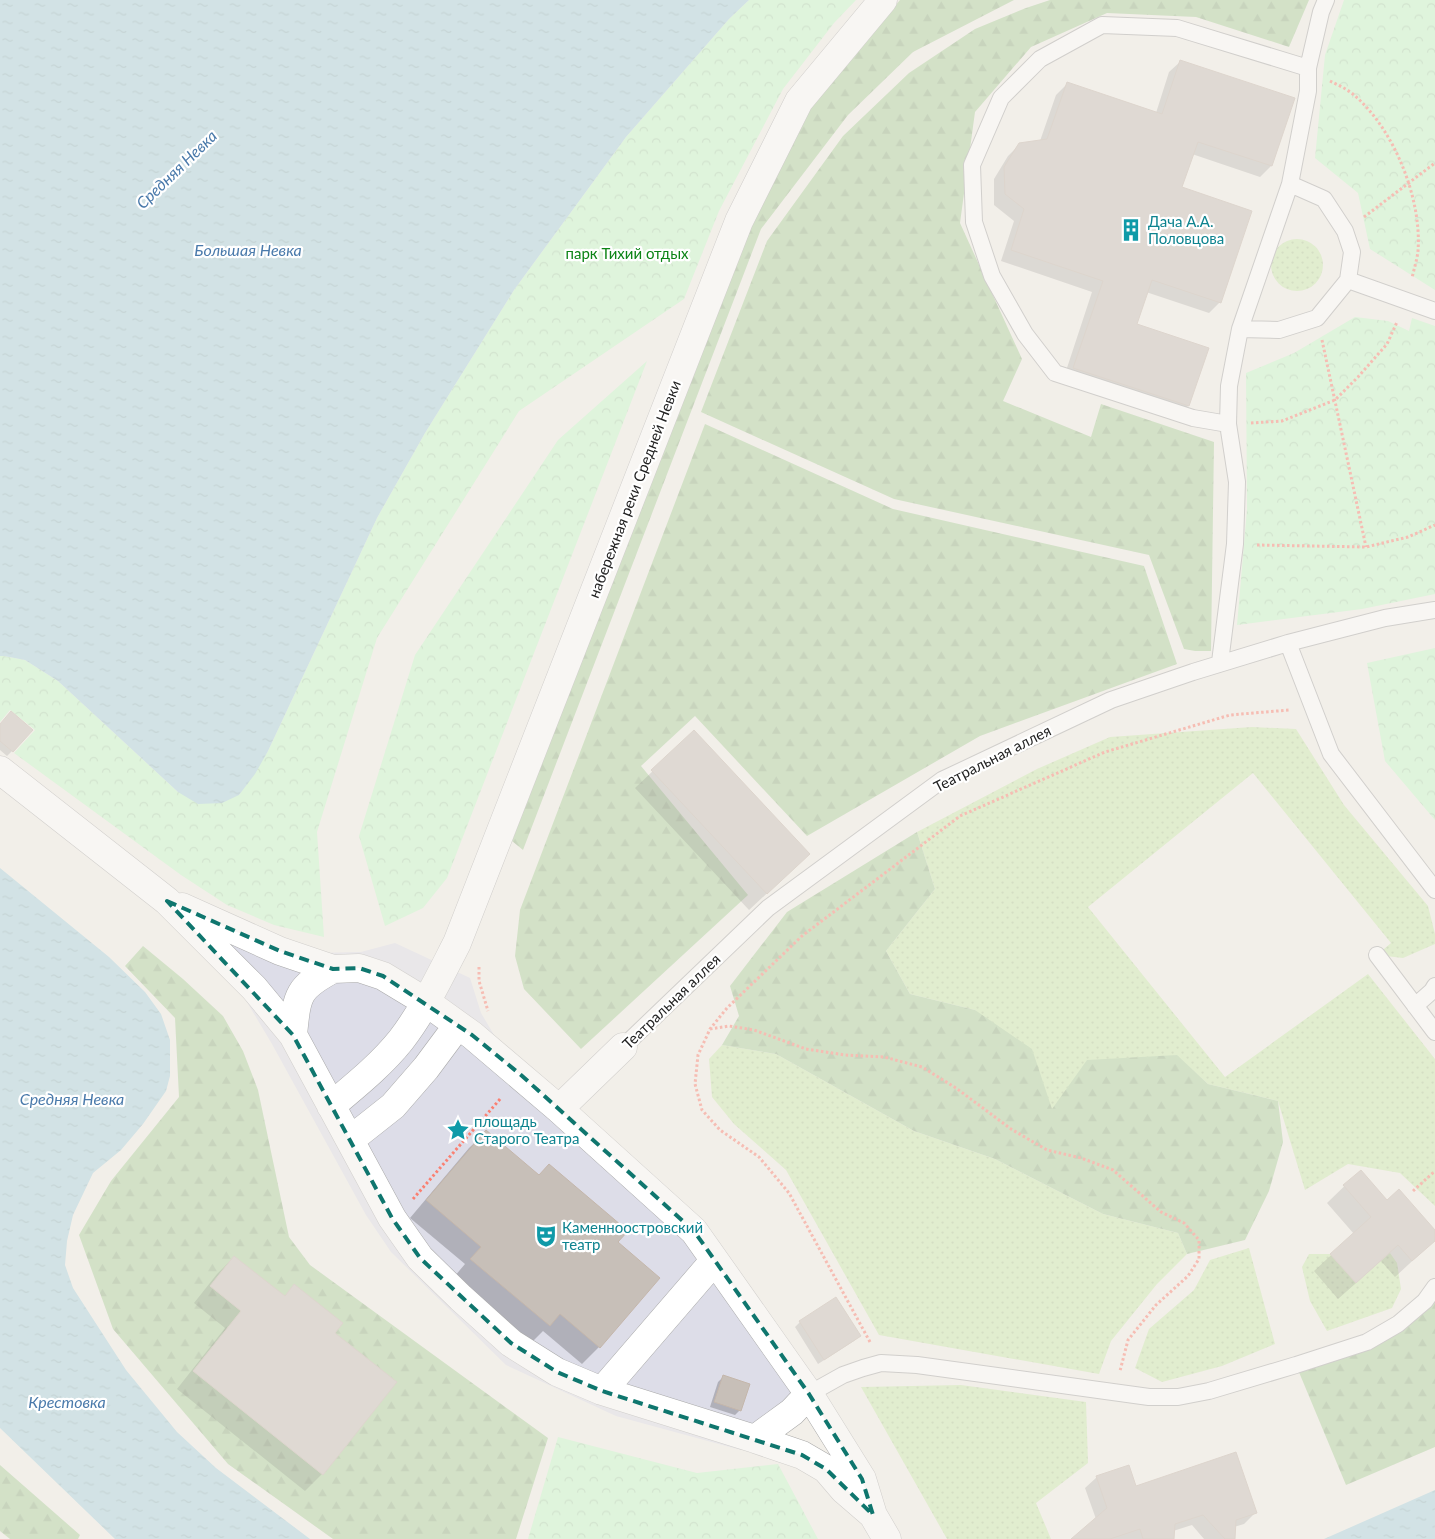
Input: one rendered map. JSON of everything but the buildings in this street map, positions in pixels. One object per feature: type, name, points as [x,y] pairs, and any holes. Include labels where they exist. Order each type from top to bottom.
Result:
[{"type":"street","name":"набережная реки Средней Невки","points":[[426,1002],[457,943],[740,221],[799,101],[883,0]]},
{"type":"street","points":[[0,770],[167,901],[254,988],[293,1035],[392,1218],[420,1258],[511,1343],[557,1372],[602,1391],[755,1439],[802,1456],[826,1470],[844,1490],[873,1515]]},
{"type":"street","points":[[167,901],[280,951],[333,969],[359,968],[383,976],[426,1002],[472,1035],[521,1075],[694,1231],[809,1394],[862,1480],[873,1515],[887,1539]]},
{"type":"street","points":[[293,1035],[299,993],[313,979],[333,969]]},
{"type":"street","points":[[331,1106],[368,1075],[388,1054],[426,1002]]},
{"type":"street","points":[[350,1140],[393,1106],[426,1068],[458,1025]]},
{"type":"street","name":"Театральная аллея","points":[[559,1109],[623,1047]]},
{"type":"street","points":[[602,1391],[714,1261]]},
{"type":"street","points":[[755,1439],[792,1412],[809,1394]]},
{"type":"lane","points":[[1220,662],[1235,544],[1237,482],[1228,424],[1229,386],[1240,329],[1290,184],[1308,91],[1308,68],[1321,12],[1326,0]]},
{"type":"lane","points":[[1228,424],[1193,418],[1055,373],[1025,334],[992,276],[974,222],[972,165],[1001,98],[1040,59],[1102,25],[1177,28],[1308,68]]},
{"type":"lane","points":[[1240,329],[1279,330],[1317,318],[1348,280],[1352,252],[1345,231],[1324,200],[1290,184]]},
{"type":"lane","points":[[1348,280],[1435,311]]},
{"type":"lane","name":"Театральная аллея","points":[[623,1047],[768,908],[942,780],[1111,700],[1220,662],[1386,618],[1435,610]]},
{"type":"lane","points":[[1288,643],[1331,754],[1435,890]]},
{"type":"lane","points":[[1377,955],[1435,1032]]},
{"type":"lane","points":[[1415,1006],[1435,986]]},
{"type":"lane","points":[[809,1394],[843,1375],[882,1363],[917,1365],[1149,1397],[1178,1397],[1209,1391],[1367,1342],[1398,1324],[1425,1301],[1435,1287]]},
{"type":"path","points":[[1345,231],[1435,163]]},
{"type":"path","points":[[1317,318],[1366,547]]},
{"type":"path","points":[[1235,544],[1366,547],[1408,537],[1435,525]]},
{"type":"path","points":[[882,1363],[789,1194],[758,1156],[720,1130],[702,1110],[695,1084],[698,1055],[710,1029],[727,1008],[802,936],[960,816],[1105,752],[1230,715],[1312,708]]},
{"type":"path","points":[[710,1029],[729,1026],[754,1030],[806,1050],[884,1057],[922,1067],[956,1088],[1011,1129],[1047,1150],[1081,1158],[1113,1170],[1161,1212],[1184,1223],[1199,1240],[1199,1259],[1188,1276],[1156,1305],[1128,1340],[1121,1362],[1118,1392]]},
{"type":"path","points":[[392,1218],[402,1212],[521,1075]]},
{"type":"path","points":[[1413,1190],[1435,1171]]},
{"type":"highlighted area","points":[[167,901],[280,951],[333,969],[359,968],[383,976],[472,1035],[521,1075],[694,1231],[809,1394],[862,1479],[873,1515],[826,1469],[802,1455],[602,1391],[557,1372],[511,1343],[420,1258],[392,1218],[293,1035]]},
{"type":"green space","name":"парк Тихий отдых","points":[[749,0],[856,0],[834,23],[783,89],[719,211],[684,299],[519,411],[377,638],[317,832],[324,937],[274,925],[227,905],[181,875],[14,753],[35,730],[10,710],[0,722],[0,656],[25,660],[58,681],[178,792],[239,795],[268,751],[377,518],[425,433],[514,290],[626,137],[729,19]]},
{"type":"green space","points":[[900,0],[1014,0],[913,52],[848,115],[761,229],[523,850],[512,841],[750,219],[811,107]]},
{"type":"green space","points":[[1050,0],[1309,0],[1289,47],[1196,17],[1107,13],[1031,47],[975,112],[960,223],[1022,359],[1003,401],[1091,437],[1101,404],[1214,442],[1211,651],[1184,649],[1149,555],[894,499],[701,412],[767,241],[843,136],[909,73],[975,29]]},
{"type":"green space","points":[[1344,0],[1435,0],[1435,290],[1370,249],[1358,193],[1315,158],[1325,55]]},
{"type":"green space","points":[[1292,239],[1302,239],[1316,246],[1323,260],[1323,270],[1316,284],[1302,291],[1292,291],[1282,287],[1275,280],[1271,270],[1271,260],[1275,250],[1282,243]]},
{"type":"green space","points":[[1355,317],[1388,321],[1409,331],[1412,318],[1435,326],[1435,594],[1362,609],[1237,625],[1247,509],[1246,373],[1294,353]]},
{"type":"green space","points":[[647,361],[447,878],[423,908],[385,926],[359,836],[415,655],[558,440]]},
{"type":"green space","points":[[705,424],[893,509],[1144,566],[1177,664],[980,736],[807,836],[695,716],[641,766],[748,895],[581,1049],[524,989],[515,956],[520,910]]},
{"type":"green space","points":[[1435,648],[1435,820],[1385,761],[1367,663]]},
{"type":"green space","points":[[1252,727],[1296,729],[1344,805],[1428,906],[1435,934],[1435,944],[1403,958],[1377,955],[1391,943],[1253,773],[1088,907],[1225,1077],[1368,974],[1435,1059],[1435,1206],[1400,1173],[1348,1164],[1305,1190],[1278,1101],[1208,1084],[1176,1055],[1052,1110],[975,1010],[910,994],[886,951],[935,889],[917,832],[1037,769],[1110,737]]},
{"type":"green space","points":[[917,832],[935,889],[886,951],[910,994],[975,1010],[1032,1049],[1052,1109],[1087,1060],[1177,1055],[1208,1084],[1278,1101],[1283,1142],[1269,1191],[1245,1240],[1187,1254],[1178,1233],[1103,1214],[995,1159],[914,1131],[776,1054],[722,1045],[739,1016],[730,986],[787,912]]},
{"type":"green space","points":[[143,946],[183,979],[223,1016],[243,1051],[258,1090],[289,1237],[310,1265],[548,1438],[516,1539],[333,1539],[228,1464],[113,1329],[79,1235],[111,1181],[179,1097],[175,1018],[125,966]]},
{"type":"green space","points":[[722,1045],[776,1054],[914,1131],[995,1159],[1103,1214],[1178,1233],[1187,1254],[1157,1284],[1111,1341],[1099,1374],[879,1335],[786,1170],[734,1124],[712,1097],[709,1059]]},
{"type":"green space","points":[[1249,1248],[1275,1344],[1222,1366],[1162,1382],[1135,1368],[1149,1329],[1194,1290],[1210,1260]]},
{"type":"green space","points":[[1390,1253],[1397,1263],[1401,1289],[1392,1308],[1327,1331],[1310,1301],[1302,1267],[1309,1254],[1330,1254],[1356,1283]]},
{"type":"green space","points":[[1435,1287],[1435,1447],[1346,1485],[1296,1365],[1367,1342]]},
{"type":"green space","points":[[961,1385],[1086,1402],[1088,1463],[1036,1503],[1051,1539],[947,1539],[861,1387]]},
{"type":"green space","points":[[558,1437],[697,1473],[778,1464],[818,1539],[528,1539]]},
{"type":"green space","points":[[0,1465],[80,1535],[78,1539],[10,1539],[0,1531]]},
{"type":"shaded area","name":"площадь Старого Театра","points":[[230,920],[318,953],[361,952],[395,943],[470,978],[481,1013],[500,1045],[703,1225],[821,1400],[741,1450],[616,1416],[506,1365],[391,1252],[366,1215],[244,997],[205,955]]},
{"type":"water","name":"Большая Невка","points":[[0,0],[749,0],[729,19],[626,137],[514,290],[425,433],[377,518],[268,751],[255,774],[239,795],[222,803],[198,804],[178,792],[58,681],[25,660],[0,656]]},
{"type":"water","points":[[0,868],[109,957],[145,992],[161,1014],[170,1040],[170,1076],[166,1091],[143,1124],[121,1150],[93,1173],[73,1215],[67,1241],[65,1265],[73,1288],[126,1370],[177,1432],[216,1468],[310,1539],[115,1539],[0,1428]]},
{"type":"water","points":[[1435,1490],[1435,1539],[1324,1539]]},
{"type":"place","name":"Дача А.А. Половцова","points":[[1131,230]]},
{"type":"place","name":"площадь Старого Театра","points":[[458,1130]]},
{"type":"place","name":"Каменноостровский театр","points":[[546,1236]]},
{"type":"water label","name":"Средняя Невка","points":[[176,169]]},
{"type":"water label","name":"Средняя Невка","points":[[72,1098]]},
{"type":"water label","name":"Крестовка","points":[[67,1401]]}]
